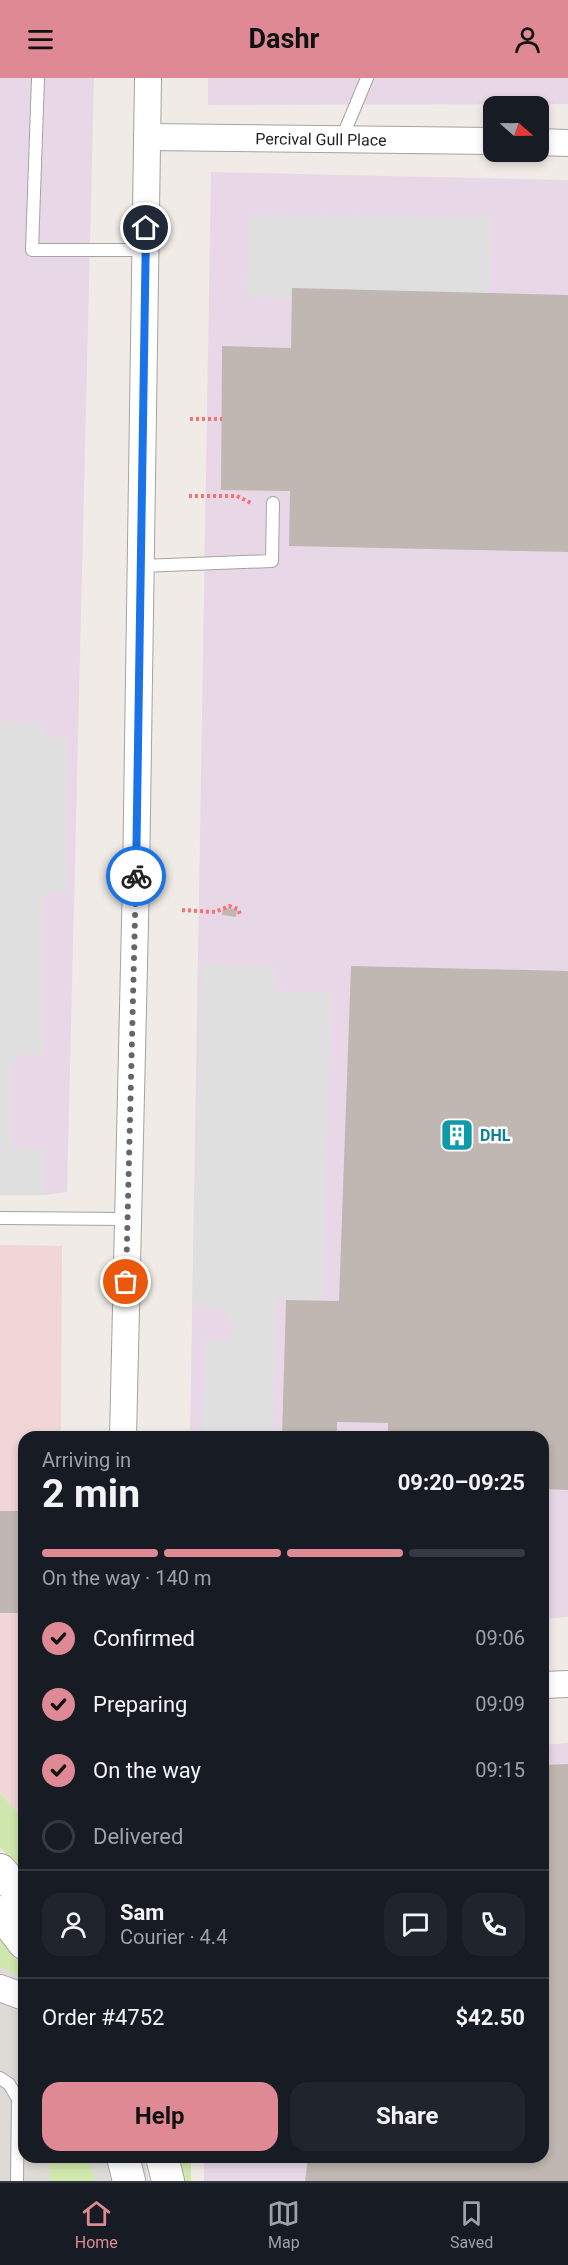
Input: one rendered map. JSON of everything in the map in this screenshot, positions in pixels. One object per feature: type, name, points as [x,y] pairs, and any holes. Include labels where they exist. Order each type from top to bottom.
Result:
[{"type":"street","points":[[123,1431],[141,566],[148,78]]},
{"type":"street","name":"Percival Gull Place","points":[[147,137],[483,141]]},
{"type":"street","points":[[549,142],[568,143]]},
{"type":"street","points":[[549,1685],[568,1684]]},
{"type":"street","points":[[0,1870],[18,1891]]},
{"type":"street","points":[[0,1912],[18,1935]]},
{"type":"street","points":[[0,1988],[18,1994]]},
{"type":"street","points":[[124,2163],[129,2181]]},
{"type":"street","points":[[164,2163],[168,2181]]},
{"type":"lane","points":[[38,78],[32,250],[146,250]]},
{"type":"lane","points":[[342,138],[368,78]]},
{"type":"lane","points":[[141,566],[272,561],[273,503]]},
{"type":"lane","points":[[0,1218],[128,1219]]},
{"type":"lane","points":[[0,2078],[9,2084],[18,2099],[17,2181]]},
{"type":"path","points":[[190,418],[222,419]]},
{"type":"path","points":[[189,496],[237,496]]},
{"type":"path","points":[[182,910],[215,912],[229,906],[238,909],[240,914]]},
{"type":"shaded area","points":[[0,78],[94,78],[67,1192],[44,1195],[0,1195]]},
{"type":"shaded area","points":[[208,78],[568,78],[568,104],[549,104],[549,96],[483,96],[483,104],[208,105]]},
{"type":"shaded area","points":[[211,172],[568,180],[568,1617],[549,1619],[549,1431],[190,1431]]},
{"type":"shaded area","points":[[249,215],[491,217],[489,293],[292,299],[247,296]]},
{"type":"shaded area","points":[[0,721],[42,723],[43,738],[67,737],[66,891],[42,893],[44,1054],[22,1054],[11,1064],[12,1148],[44,1148],[44,1195],[0,1195]]},
{"type":"shaded area","points":[[202,964],[274,966],[273,991],[331,992],[322,1299],[276,1298],[272,1431],[202,1431],[205,1341],[231,1341],[232,1322],[222,1311],[192,1304]]},
{"type":"shaded area","points":[[0,1245],[62,1246],[61,1431],[18,1431],[18,1813],[0,1793]]},
{"type":"shaded area","points":[[568,1743],[568,2181],[204,2181],[204,2163],[549,2163],[549,1745]]},
{"type":"shaded area","points":[[0,1906],[18,1925],[18,2163],[144,2163],[149,2181],[0,2181]]},
{"type":"green space","points":[[0,1793],[18,1813],[18,1868],[0,1847]]},
{"type":"green space","points":[[0,1932],[18,1954],[18,1974],[0,1967]]},
{"type":"green space","points":[[51,2163],[90,2163],[95,2181],[50,2181]]},
{"type":"green space","points":[[178,2163],[191,2163],[191,2181],[182,2181]]},
{"type":"building","points":[[292,288],[568,295],[568,552],[289,546],[290,491],[221,490],[222,346],[291,348]]},
{"type":"building","points":[[223,908],[237,909],[236,917],[222,915]]},
{"type":"building","name":"DHL","points":[[351,966],[568,971],[568,1490],[549,1489],[549,1431],[388,1431],[388,1423],[337,1422],[337,1431],[282,1431],[286,1300],[339,1301]]},
{"type":"building","points":[[0,1511],[18,1511],[18,1613],[0,1613]]},
{"type":"building","points":[[568,1764],[568,2181],[305,2181],[307,2163],[549,2163],[549,1765]]},
{"type":"way so far","points":[[126,1282],[136,876]]},
{"type":"place","name":"DHL","points":[[457,1135]]},
{"type":"route","points":[[136,876],[146,228]]}]
